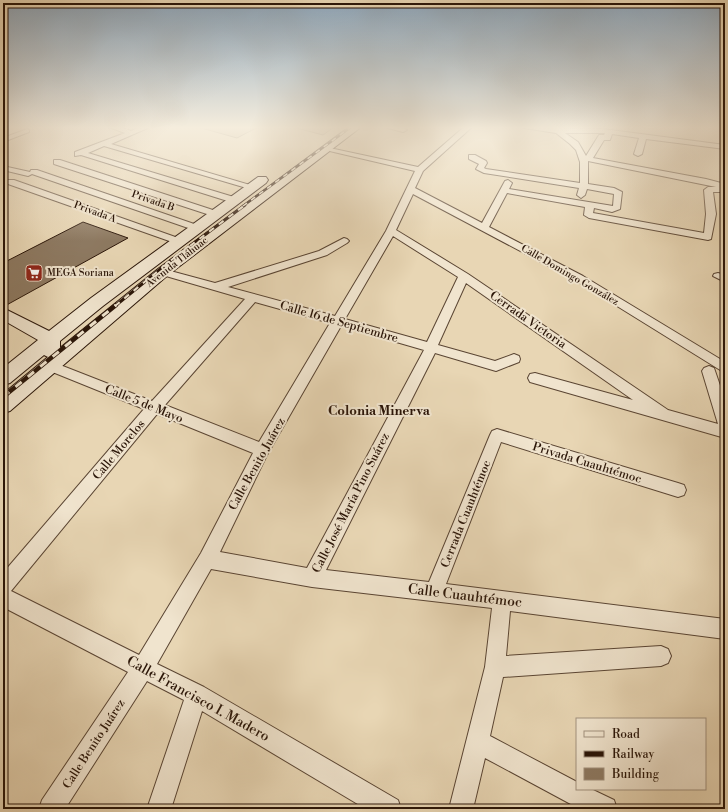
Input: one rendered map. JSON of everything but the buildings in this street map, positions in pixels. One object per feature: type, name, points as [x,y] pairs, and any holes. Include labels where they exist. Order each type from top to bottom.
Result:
[{"type":"main road","name":"Avenida Tláhuac","points":[[3,378],[97,302],[253,186],[284,165]]},
{"type":"main road","name":"Avenida Tláhuac","points":[[3,405],[163,272],[304,165]]},
{"type":"main road","points":[[3,314],[51,340],[50,366]]},
{"type":"main road","points":[[70,325],[91,331]]},
{"type":"street","points":[[7,184],[51,165],[216,214]]},
{"type":"street","points":[[120,165],[234,200]]},
{"type":"street","points":[[178,165],[253,186]]},
{"type":"street","points":[[397,165],[420,170]]},
{"type":"street","name":"Calle Benito Juárez","points":[[51,809],[143,668],[207,559],[262,450],[391,231],[420,170],[426,165]]},
{"type":"street","points":[[482,165],[481,170],[618,192],[616,209],[579,204],[504,190]]},
{"type":"street","points":[[579,204],[584,186],[586,165]]},
{"type":"street","points":[[618,165],[706,181],[725,188]]},
{"type":"street","name":"Privada B","points":[[3,168],[31,173],[197,228]]},
{"type":"street","points":[[484,227],[512,175]]},
{"type":"street","name":"Privada A","points":[[7,184],[178,242]]},
{"type":"street","points":[[590,205],[588,212],[589,215],[708,237],[711,214],[708,191],[711,189],[725,188]]},
{"type":"street","name":"Calle Domingo González","points":[[410,189],[579,278],[725,368]]},
{"type":"street","name":"Cerrada Victoria","points":[[391,231],[464,276],[663,414]]},
{"type":"street","points":[[215,287],[323,253],[344,241]]},
{"type":"street","name":"Calle 16 de Septiembre","points":[[163,272],[496,366],[514,359]]},
{"type":"street","name":"Calle José María Pino Suárez","points":[[312,578],[431,348],[464,276]]},
{"type":"street","name":"Calle Morelos","points":[[3,587],[154,408],[253,297]]},
{"type":"street","name":"Calle 5 de Mayo","points":[[50,366],[262,450]]},
{"type":"street","points":[[709,371],[725,423]]},
{"type":"street","points":[[535,378],[725,432]]},
{"type":"street","name":"Privada Cuauhtémoc","points":[[497,435],[678,490]]},
{"type":"street","name":"Cerrada Cuauhtémoc","points":[[434,592],[497,435]]},
{"type":"street","name":"Calle Cuauhtémoc","points":[[207,559],[312,578],[502,600],[725,629]]},
{"type":"street","name":"Calle Francisco I. Madero","points":[[3,597],[196,695],[389,809]]},
{"type":"street","points":[[461,809],[495,667],[502,600]]},
{"type":"street","points":[[495,667],[661,656]]},
{"type":"street","points":[[159,809],[196,695]]},
{"type":"street","points":[[477,742],[604,809]]},
{"type":"railway","points":[[243,206],[299,165]]},
{"type":"railway","points":[[115,306],[179,254],[245,205]]},
{"type":"railway","points":[[3,397],[116,305]]},
{"type":"place","name":"MEGA Soriana","points":[[34,273]]},
{"type":"district","name":"Colonia Minerva","points":[[379,411]]}]
